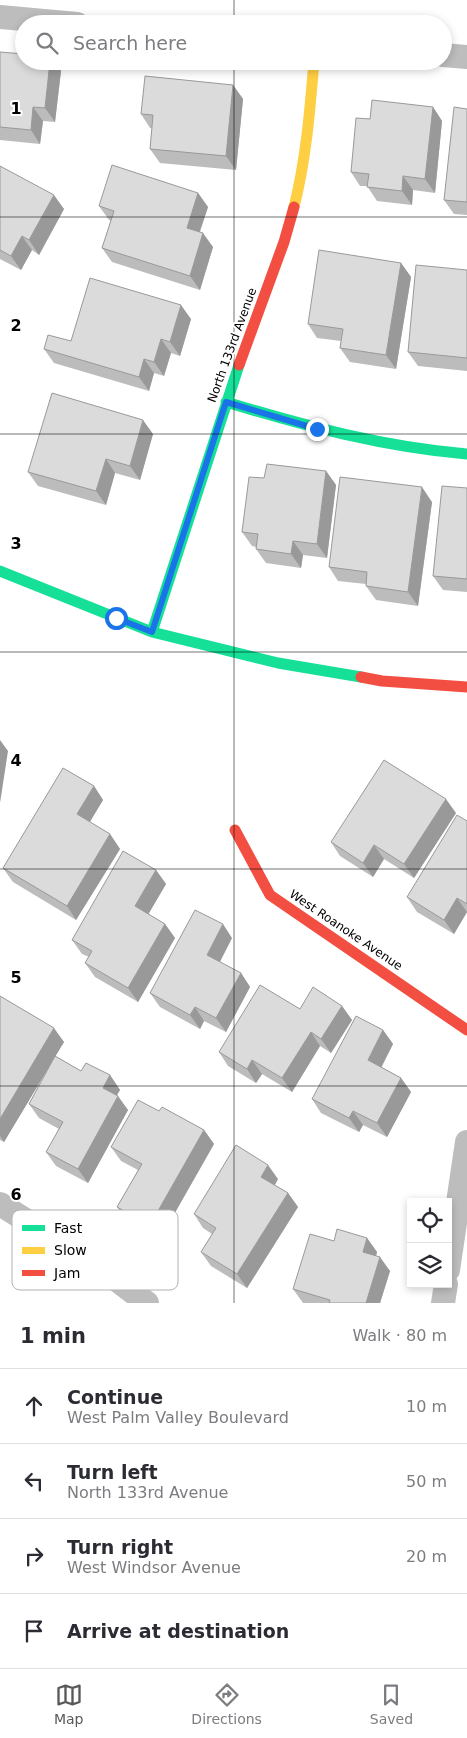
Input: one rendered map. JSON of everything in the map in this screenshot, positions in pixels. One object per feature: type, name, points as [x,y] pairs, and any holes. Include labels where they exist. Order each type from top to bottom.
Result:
[{"type":"street","points":[[0,17],[15,18]]},
{"type":"street","points":[[452,56],[467,57]]},
{"type":"street","name":"North 133rd Avenue","points":[[152,632],[226,402],[284,242],[299,187],[309,119],[313,70]]},
{"type":"street","points":[[226,402],[317,429],[428,452],[467,454]]},
{"type":"street","points":[[0,571],[152,632],[278,663],[382,681],[467,687]]},
{"type":"street","name":"West Roanoke Avenue","points":[[235,830],[270,895],[467,1030]]},
{"type":"street","points":[[452,1243],[467,1142]]},
{"type":"street","points":[[0,1204],[12,1212]]},
{"type":"street","points":[[444,1303],[446,1288]]},
{"type":"street","points":[[131,1290],[148,1303]]},
{"type":"building","points":[[0,52],[15,53],[15,70],[49,70],[45,108],[33,107],[31,130],[0,127]]},
{"type":"building","points":[[145,76],[233,85],[226,156],[150,149],[153,115],[141,114]]},
{"type":"building","points":[[372,100],[433,107],[425,179],[403,176],[402,191],[367,187],[369,174],[351,172],[356,118],[370,119]]},
{"type":"building","points":[[454,107],[467,109],[467,202],[444,200]]},
{"type":"building","points":[[112,165],[198,193],[187,228],[203,233],[190,276],[102,248],[114,211],[99,206]]},
{"type":"building","points":[[0,166],[54,195],[29,240],[22,236],[11,256],[0,250]]},
{"type":"building","points":[[319,250],[401,263],[386,355],[340,348],[343,329],[308,324]]},
{"type":"building","points":[[416,265],[467,270],[467,358],[408,352]]},
{"type":"building","points":[[90,278],[181,305],[170,342],[161,339],[154,362],[144,359],[139,377],[44,349],[48,335],[71,341]]},
{"type":"building","points":[[52,393],[143,420],[130,466],[106,459],[96,491],[28,472]]},
{"type":"building","points":[[267,464],[326,471],[317,544],[293,541],[291,554],[256,549],[258,534],[242,532],[249,477],[264,478]]},
{"type":"building","points":[[340,477],[422,487],[408,592],[366,586],[367,572],[329,567]]},
{"type":"building","points":[[442,486],[467,488],[467,579],[433,576]]},
{"type":"building","points":[[384,760],[446,799],[404,864],[374,845],[363,863],[331,842]]},
{"type":"building","points":[[63,768],[94,786],[77,814],[110,834],[67,906],[3,868]]},
{"type":"building","points":[[457,815],[467,821],[467,904],[457,898],[444,920],[407,897]]},
{"type":"building","points":[[123,851],[156,870],[135,906],[165,924],[128,988],[85,963],[92,951],[72,940]]},
{"type":"building","points":[[195,910],[223,924],[207,955],[241,973],[216,1018],[195,1007],[190,1015],[150,993]]},
{"type":"building","points":[[260,985],[300,1009],[313,987],[342,1006],[321,1039],[311,1032],[282,1078],[252,1060],[247,1069],[219,1052]]},
{"type":"building","points":[[0,996],[54,1028],[0,1119]]},
{"type":"building","points":[[356,1016],[383,1030],[368,1060],[401,1078],[377,1123],[353,1111],[349,1118],[312,1099]]},
{"type":"building","points":[[55,1056],[81,1071],[86,1063],[110,1075],[103,1088],[118,1096],[78,1169],[46,1152],[63,1122],[29,1104]]},
{"type":"building","points":[[138,1100],[159,1111],[162,1107],[204,1130],[159,1210],[122,1210],[117,1207],[142,1164],[111,1147]]},
{"type":"building","points":[[236,1145],[268,1165],[261,1177],[288,1193],[237,1274],[201,1252],[216,1228],[194,1214]]},
{"type":"building","points":[[337,1229],[367,1238],[363,1252],[380,1257],[366,1303],[329,1303],[330,1300],[293,1289],[310,1234],[334,1241]]},
{"type":"traffic: fast","points":[[152,632],[239,365]]},
{"type":"traffic: fast","points":[[226,402],[285,419],[375,441],[467,454]]},
{"type":"traffic: fast","points":[[0,571],[152,632],[278,663],[361,677]]},
{"type":"traffic: slow","points":[[294,207],[305,153],[313,70]]},
{"type":"traffic: jam","points":[[239,365],[284,242],[294,207]]},
{"type":"traffic: jam","points":[[361,677],[382,681],[467,687]]},
{"type":"traffic: jam","points":[[235,830],[270,895],[467,1030]]},
{"type":"route","points":[[116,618],[152,632],[226,402],[317,429]]}]
